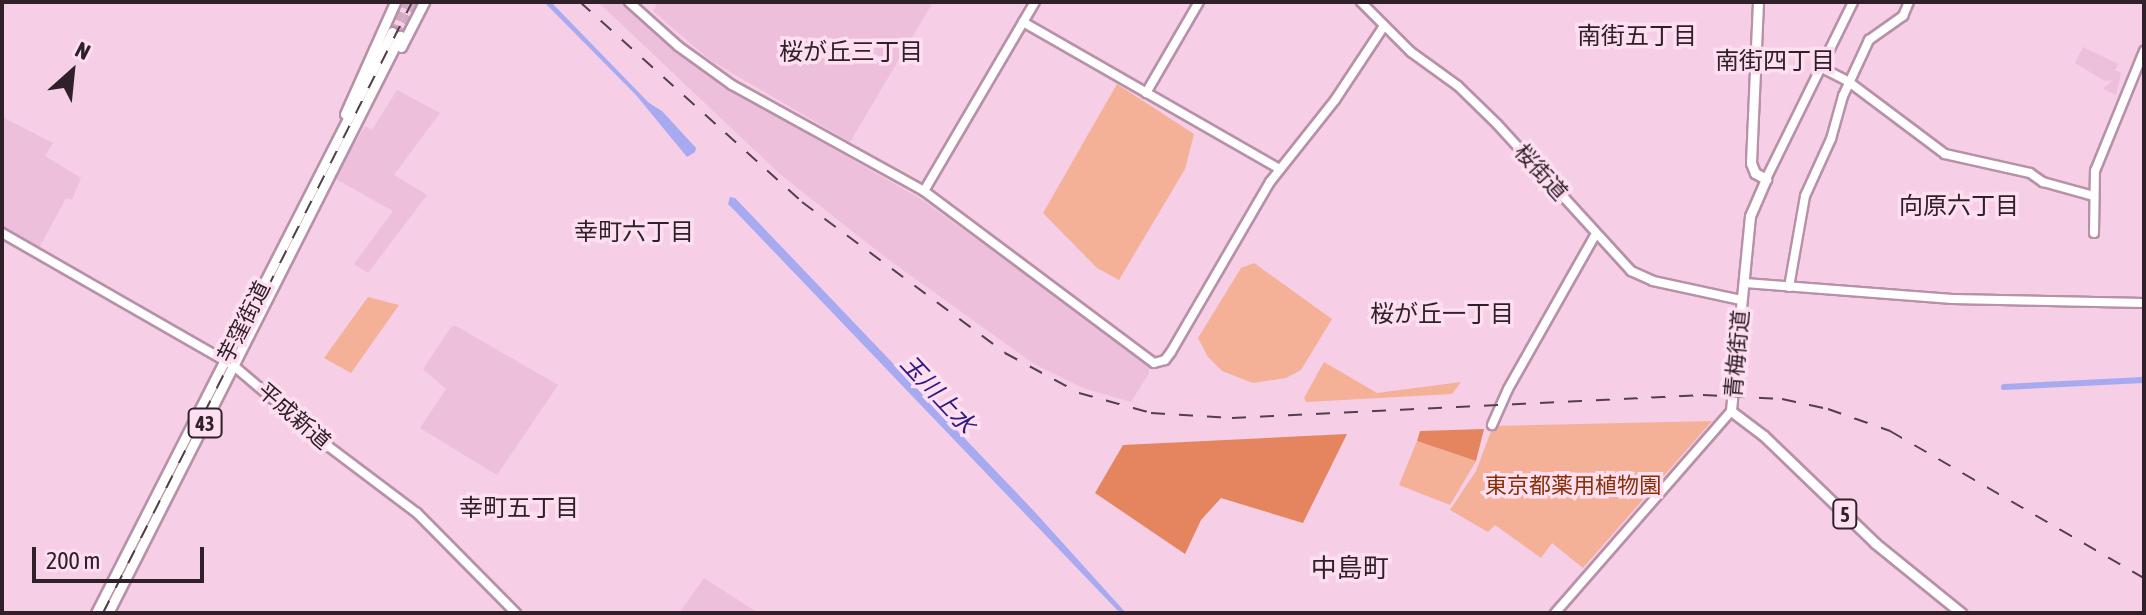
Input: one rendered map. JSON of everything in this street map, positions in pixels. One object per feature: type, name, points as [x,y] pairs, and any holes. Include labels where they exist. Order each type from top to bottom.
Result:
[{"type":"main road","points":[[336,153],[395,2]]},
{"type":"main road","points":[[336,153],[367,114],[424,2]]},
{"type":"main road","points":[[1758,2],[1751,163],[1755,173],[1766,179]]},
{"type":"main road","name":"芋窪街道","points":[[96,613],[229,363],[396,34]]},
{"type":"main road","name":"青梅街道","points":[[1766,179],[1751,209],[1731,411],[1764,436],[1875,543],[1961,613]]},
{"type":"main road","name":"芋窪街道","points":[[108,613],[229,363]]},
{"type":"street","points":[[629,2],[678,46],[732,85],[924,191],[1154,363],[1165,360],[1171,352],[1280,169],[1335,100],[1384,26]]},
{"type":"street","points":[[924,191],[1035,2]]},
{"type":"street","points":[[1146,93],[1199,2]]},
{"type":"street","name":"桜街道","points":[[1361,2],[1411,52],[1458,86],[1497,124],[1620,262],[1645,278],[1741,300]]},
{"type":"street","points":[[1766,179],[1853,2]]},
{"type":"street","points":[[1789,287],[1805,196],[1831,139],[1849,82],[1869,40],[1903,16],[1909,2]]},
{"type":"street","points":[[1023,22],[1280,169]]},
{"type":"street","points":[[2094,233],[2095,171],[2144,51]]},
{"type":"street","points":[[1822,68],[1849,82],[1945,154],[2030,173],[2043,182],[2094,196]]},
{"type":"street","name":"平成新道","points":[[2,233],[229,363],[328,446],[417,513],[516,613]]},
{"type":"street","points":[[1492,425],[1508,389],[1595,235]]},
{"type":"street","points":[[1745,283],[1952,299],[2144,303]]},
{"type":"street","points":[[1555,613],[1731,411]]},
{"type":"shaded area","points":[[598,2],[623,2],[719,84],[921,199],[1149,364],[1149,373],[1131,402],[1083,388],[1034,364],[885,257],[781,175]]},
{"type":"shaded area","points":[[658,2],[933,2],[850,142],[710,60],[653,11]]},
{"type":"shaded area","points":[[2083,47],[2118,64],[2115,70],[2121,73],[2116,95],[2103,89],[2113,80],[2105,81],[2075,63]]},
{"type":"shaded area","points":[[397,90],[440,113],[394,175],[427,195],[368,273],[354,264],[393,211],[334,178],[365,126],[372,130]]},
{"type":"shaded area","points":[[2,117],[53,143],[45,156],[81,178],[72,200],[66,198],[38,250],[2,230]]},
{"type":"shaded area","points":[[456,326],[558,385],[497,475],[420,428],[446,389],[423,369],[451,327]]},
{"type":"shaded area","points":[[1484,429],[1476,461],[1417,441],[1420,431]]},
{"type":"shaded area","points":[[1347,434],[1303,523],[1221,498],[1201,520],[1185,554],[1095,493],[1123,445]]},
{"type":"shaded area","points":[[704,578],[721,589],[758,613],[679,613]]},
{"type":"green space","points":[[1117,84],[1194,134],[1185,169],[1119,280],[1097,268],[1043,213]]},
{"type":"green space","points":[[1254,263],[1332,319],[1301,370],[1286,378],[1253,383],[1222,371],[1208,357],[1198,338],[1241,268]]},
{"type":"green space","points":[[368,297],[399,305],[351,373],[324,358]]},
{"type":"green space","points":[[1324,362],[1377,393],[1461,382],[1452,394],[1306,402],[1304,398]]},
{"type":"green space","name":"東京都薬用植物園","points":[[1712,421],[1583,568],[1552,543],[1541,558],[1495,525],[1488,532],[1450,510],[1476,471],[1493,426]]},
{"type":"green space","points":[[1417,441],[1476,461],[1450,505],[1399,485]]},
{"type":"water","points":[[544,2],[551,2],[649,103],[662,111],[696,148],[695,152],[687,157],[636,95]]},
{"type":"water","points":[[730,197],[735,198],[1033,510],[1126,613],[1120,613],[728,204]]},
{"type":"waterway","points":[[2004,387],[2144,380]]},
{"type":"tunnel","points":[[392,32],[405,2]]},
{"type":"tunnel","points":[[400,36],[415,2]]},
{"type":"railway","points":[[103,613],[412,2]]},
{"type":"railway","points":[[580,2],[802,202],[1005,353],[1079,393],[1151,413],[1232,418],[1703,395],[1782,399],[1828,409],[1890,431],[2144,578]]},
{"type":"district","name":"南街五丁目","points":[[1637,36]]},
{"type":"district","name":"桜が丘三丁目","points":[[851,52]]},
{"type":"district","name":"南街四丁目","points":[[1775,61]]},
{"type":"district","name":"向原六丁目","points":[[1959,206]]},
{"type":"district","name":"幸町六丁目","points":[[634,232]]},
{"type":"district","name":"桜が丘一丁目","points":[[1442,314]]},
{"type":"district","name":"幸町五丁目","points":[[519,508]]},
{"type":"district","name":"中島町","points":[[1350,569]]},
{"type":"water label","name":"玉川上水","points":[[938,394]]}]
